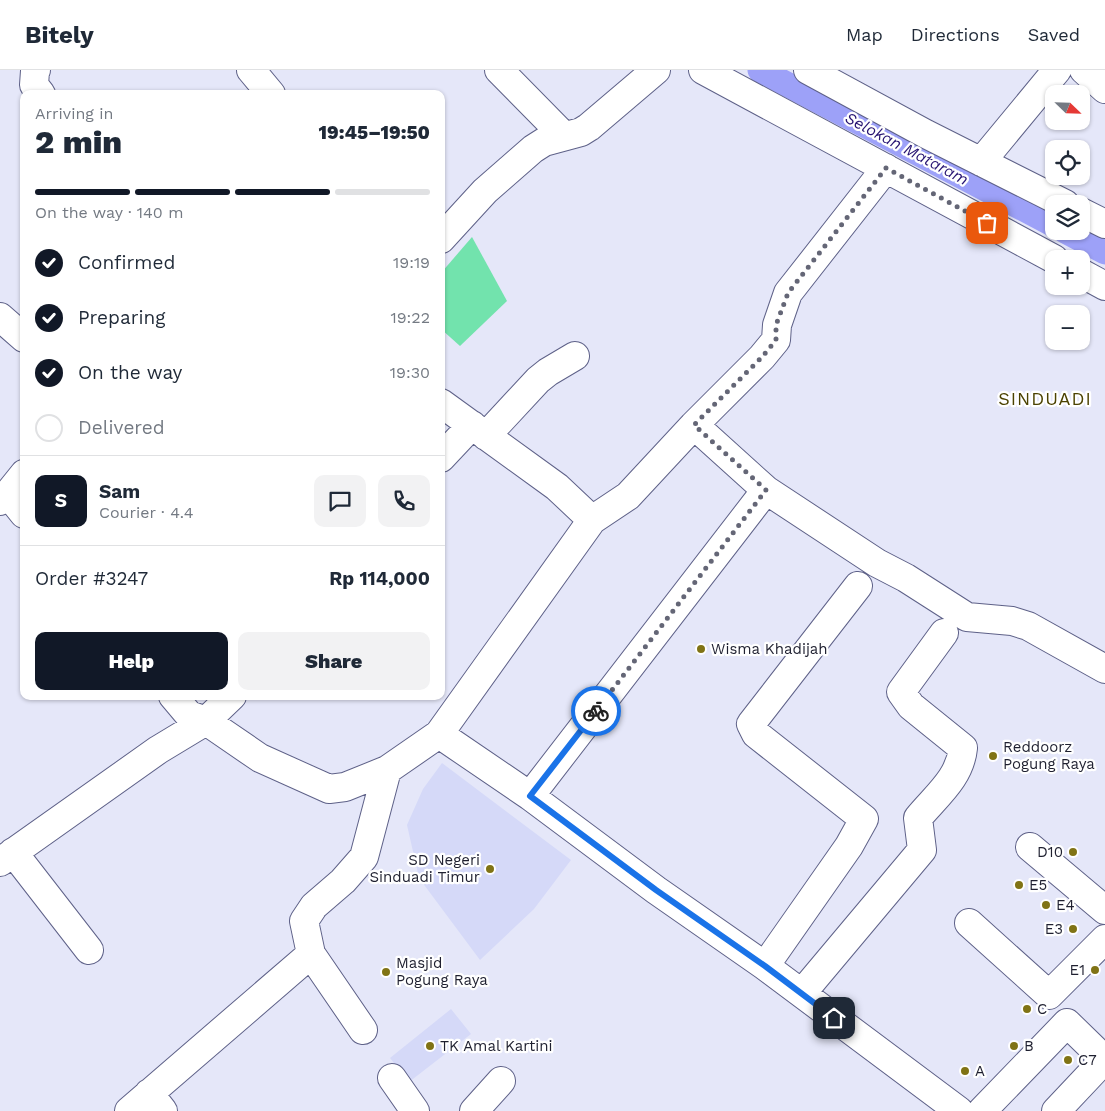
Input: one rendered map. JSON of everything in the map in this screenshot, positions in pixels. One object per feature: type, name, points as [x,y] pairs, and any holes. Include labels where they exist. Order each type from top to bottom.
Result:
[{"type":"street","points":[[36,70],[34,85],[38,90]]},
{"type":"street","points":[[251,70],[268,90]]},
{"type":"street","points":[[499,70],[564,136]]},
{"type":"street","points":[[445,228],[533,148],[544,142],[581,132],[589,127],[656,70]]},
{"type":"street","points":[[703,70],[1045,254]]},
{"type":"street","points":[[808,70],[1047,195]]},
{"type":"street","points":[[982,162],[1057,70]]},
{"type":"street","points":[[176,700],[189,715],[206,721],[260,758],[329,789],[345,788],[387,770],[439,734],[592,520],[628,496],[694,425],[762,357],[776,340],[776,325],[788,293],[886,168]]},
{"type":"street","points":[[1090,216],[1105,224]]},
{"type":"street","points":[[1090,278],[1105,286]]},
{"type":"street","points":[[0,316],[20,334]]},
{"type":"street","points":[[445,455],[479,430],[548,372],[575,356]]},
{"type":"street","points":[[445,406],[557,487],[592,520]]},
{"type":"street","points":[[694,425],[766,490],[878,563],[906,578],[967,617],[1012,621],[1028,626],[1105,669]]},
{"type":"street","points":[[530,796],[766,490]]},
{"type":"street","points":[[765,966],[848,846],[864,819],[756,734],[751,724],[858,586]]},
{"type":"street","points":[[802,993],[922,850],[918,818],[952,779],[962,761],[962,748],[911,706],[900,692],[944,633]]},
{"type":"street","points":[[89,950],[7,857],[158,750],[206,721],[228,700]]},
{"type":"street","points":[[439,734],[530,796],[656,890],[765,966],[959,1111]]},
{"type":"street","points":[[363,1030],[311,954],[304,921],[314,906],[343,881],[364,857],[387,770]]},
{"type":"street","points":[[1030,847],[1105,910]]},
{"type":"street","points":[[970,923],[1049,995],[1105,939]]},
{"type":"street","points":[[129,1111],[156,1102],[311,954]]},
{"type":"street","points":[[982,1111],[1067,1023],[1105,1059],[1056,1111]]},
{"type":"street","points":[[392,1078],[416,1111]]},
{"type":"street","points":[[474,1111],[501,1081]]},
{"type":"shaded area","name":"SD Negeri Sinduadi Timur","points":[[442,763],[571,860],[534,909],[480,960],[419,878],[407,825],[423,789]]},
{"type":"shaded area","name":"TK Amal Kartini","points":[[451,1009],[471,1034],[409,1082],[390,1058]]},
{"type":"green space","points":[[472,237],[507,301],[460,346],[445,333],[445,268]]},
{"type":"waterway","name":"Selokan Mataram","points":[[760,70],[1045,220]]},
{"type":"waterway","name":"Selokan Mataram","points":[[1082,240],[1105,252]]},
{"type":"way so far","points":[[596,711],[766,490],[694,425],[762,357],[776,340],[776,325],[788,293],[886,168],[987,223]]},
{"type":"place","name":"Wisma Khadijah","points":[[701,649]]},
{"type":"place","name":"Reddoorz Pogung Raya","points":[[993,756]]},
{"type":"place","name":"D10","points":[[1073,852]]},
{"type":"place","name":"SD Negeri Sinduadi Timur","points":[[490,869]]},
{"type":"place","name":"E5","points":[[1019,885]]},
{"type":"place","name":"E4","points":[[1046,905]]},
{"type":"place","name":"E3","points":[[1073,929]]},
{"type":"place","name":"E1","points":[[1095,970]]},
{"type":"place","name":"Masjid Pogung Raya","points":[[386,972]]},
{"type":"place","name":"C","points":[[1027,1009]]},
{"type":"place","name":"TK Amal Kartini","points":[[430,1046]]},
{"type":"place","name":"B","points":[[1014,1046]]},
{"type":"place","name":"C7","points":[[1068,1060]]},
{"type":"place","name":"A","points":[[965,1071]]},
{"type":"district","name":"SINDUADI","points":[[1045,399]]},
{"type":"route","points":[[596,711],[530,796],[656,890],[765,966],[834,1018]]}]
